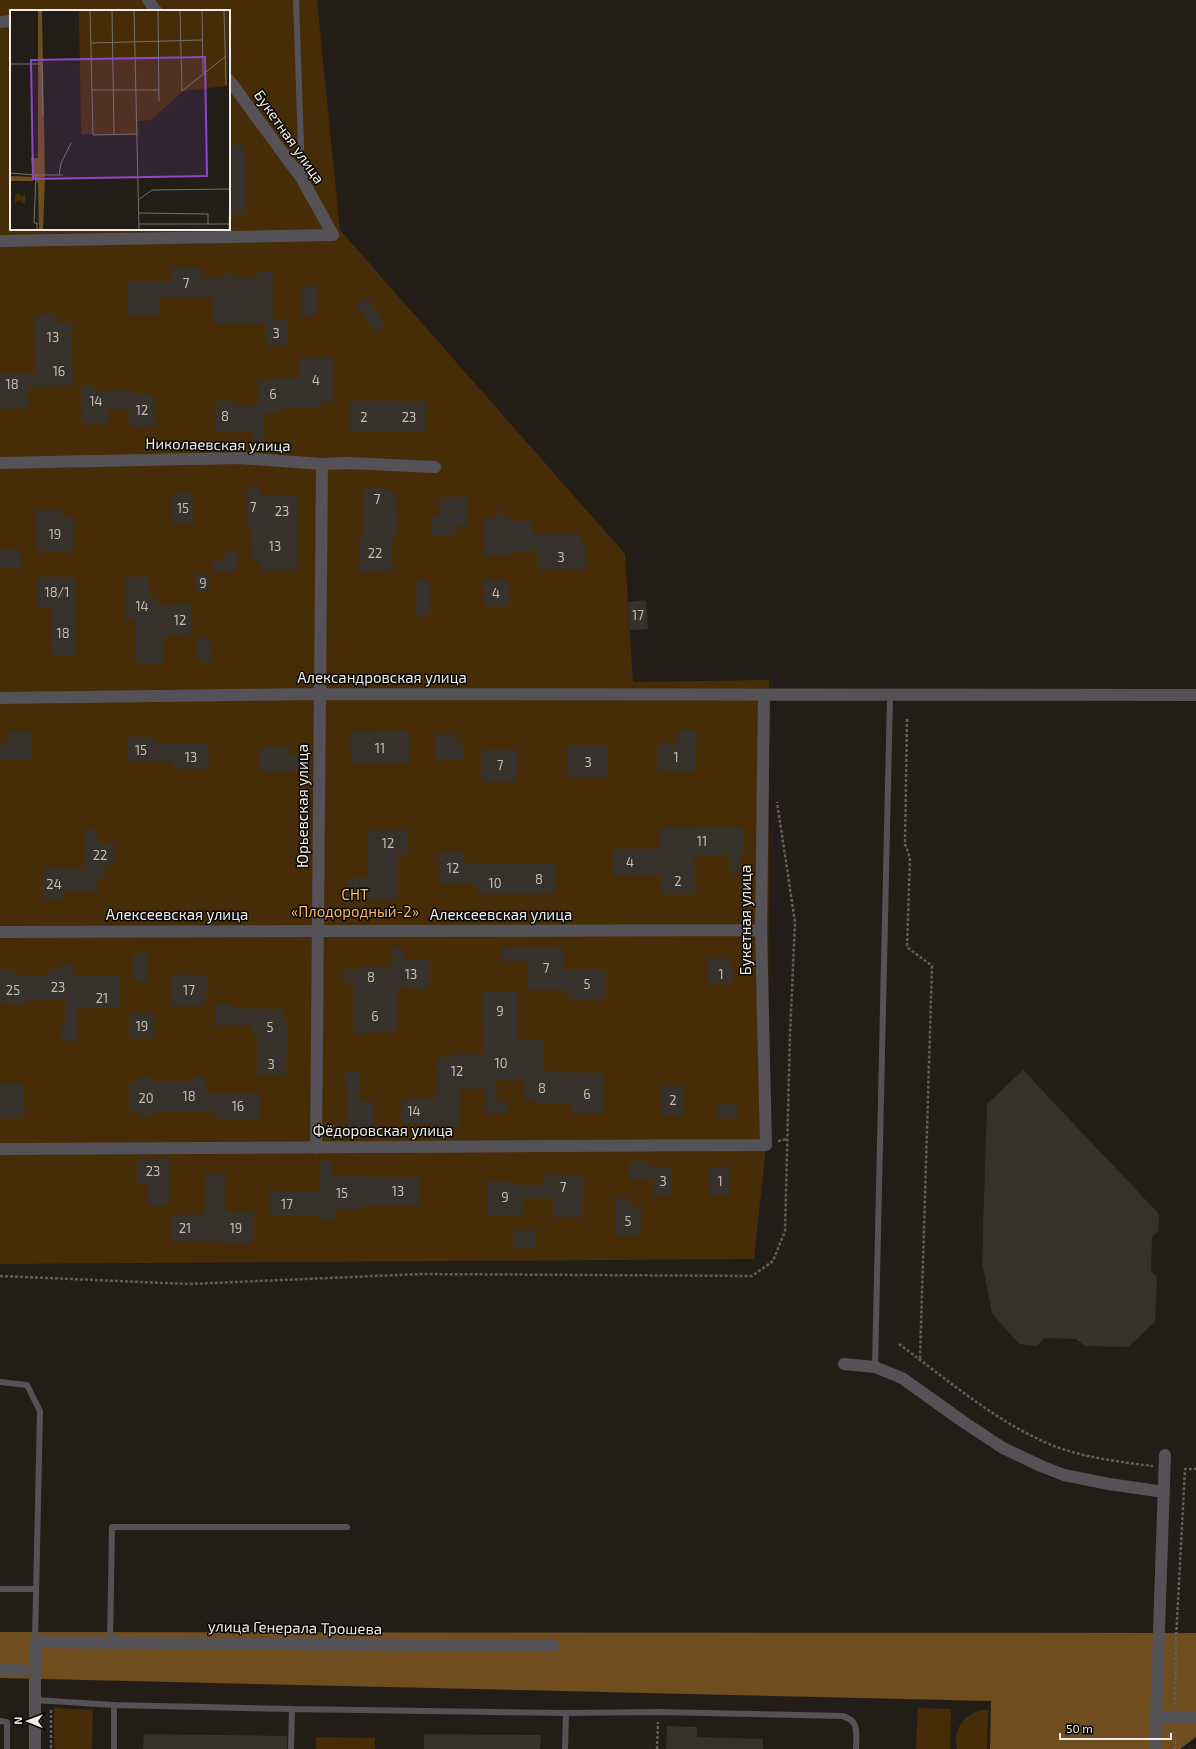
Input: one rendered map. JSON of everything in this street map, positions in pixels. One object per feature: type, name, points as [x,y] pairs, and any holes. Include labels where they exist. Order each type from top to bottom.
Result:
[{"type":"street","points":[[148,0],[155,10]]},
{"type":"street","points":[[0,22],[10,21]]},
{"type":"street","name":"Букетная улица","points":[[0,241],[333,235],[302,179],[230,81]]},
{"type":"street","name":"Николаевская улица","points":[[0,463],[238,458],[322,464],[348,463],[435,467]]},
{"type":"street","name":"Юрьевская улица","points":[[316,1148],[322,464]]},
{"type":"street","name":"Александровская улица","points":[[0,698],[319,694],[1196,695]]},
{"type":"street","name":"Букетная улица","points":[[764,695],[761,930],[766,1145]]},
{"type":"street","name":"Алексеевская улица","points":[[0,932],[761,930]]},
{"type":"street","name":"Фёдоровская улица","points":[[0,1149],[766,1145]]},
{"type":"street","points":[[844,1364],[875,1367],[902,1378],[1003,1448],[1041,1466],[1064,1475],[1101,1483],[1164,1492]]},
{"type":"street","points":[[1155,1749],[1165,1455]]},
{"type":"street","points":[[35,1642],[35,1749]]},
{"type":"street","name":"улица Генерала Трошева","points":[[35,1642],[553,1646]]},
{"type":"street","points":[[0,1670],[23,1670]]},
{"type":"street","points":[[1156,1718],[1196,1718]]},
{"type":"lane","points":[[296,0],[302,179]]},
{"type":"lane","points":[[875,1367],[890,695]]},
{"type":"lane","points":[[0,1382],[27,1385],[40,1411],[35,1642]]},
{"type":"lane","points":[[110,1642],[112,1526],[347,1527]]},
{"type":"lane","points":[[0,1589],[35,1589]]},
{"type":"lane","points":[[35,1700],[114,1705],[292,1709],[566,1713],[658,1712],[843,1716],[853,1721],[856,1726],[856,1749]]},
{"type":"lane","points":[[114,1705],[114,1749]]},
{"type":"lane","points":[[291,1749],[292,1709]]},
{"type":"lane","points":[[565,1749],[566,1713]]},
{"type":"lane","points":[[0,1721],[7,1722],[7,1749]]},
{"type":"path","points":[[907,719],[906,844],[910,858],[907,947],[932,966],[920,1359]]},
{"type":"path","points":[[0,1276],[189,1284],[421,1274],[752,1276],[773,1261],[785,1231],[790,1034],[795,922],[777,797]]},
{"type":"path","points":[[899,1344],[997,1414],[1037,1438],[1082,1455],[1115,1462],[1155,1467]]},
{"type":"path","points":[[1175,1749],[1176,1639],[1185,1469],[1196,1469]]},
{"type":"path","points":[[50,1701],[51,1749]]},
{"type":"path","points":[[657,1749],[658,1712]]},
{"type":"green space","name":"СНТ «Плодородный-2»","points":[[0,0],[317,0],[340,230],[625,554],[633,682],[769,680],[768,1127],[754,1259],[0,1264]]},
{"type":"green space","points":[[54,1708],[93,1710],[92,1749],[54,1749]]},
{"type":"green space","points":[[918,1708],[951,1709],[950,1749],[916,1749]]},
{"type":"green space","points":[[981,1710],[988,1710],[987,1749],[957,1749],[956,1736],[961,1724],[969,1716]]},
{"type":"green space","points":[[316,1737],[375,1738],[375,1749],[316,1749]]},
{"type":"shaded area","points":[[0,1632],[1196,1633],[1196,1737],[1180,1749],[990,1749],[991,1701],[0,1678]]},
{"type":"building","points":[[230,146],[245,146],[246,214],[230,214]]},
{"type":"building","points":[[171,268],[201,268],[201,278],[224,278],[224,274],[235,274],[235,278],[258,278],[258,271],[273,271],[273,321],[287,320],[288,345],[266,345],[265,324],[213,324],[213,297],[160,297],[160,315],[128,315],[128,281],[171,281]]},
{"type":"building","points":[[302,286],[318,286],[317,315],[302,315]]},
{"type":"building","points":[[368,298],[385,325],[375,332],[357,305]]},
{"type":"building","points":[[55,314],[55,323],[71,323],[73,386],[27,387],[27,411],[19,406],[16,410],[0,408],[0,373],[35,373],[34,315]]},
{"type":"building","points":[[299,358],[334,358],[333,403],[322,402],[322,407],[279,408],[279,413],[263,414],[263,441],[252,442],[252,431],[216,431],[216,401],[234,400],[234,406],[259,406],[258,380],[299,378]]},
{"type":"building","points":[[81,386],[94,386],[94,391],[131,390],[131,394],[147,394],[147,396],[154,396],[155,425],[136,428],[136,425],[130,425],[130,410],[108,410],[108,423],[82,424]]},
{"type":"building","points":[[425,401],[425,432],[350,432],[350,402]]},
{"type":"building","points":[[259,486],[259,496],[298,496],[298,570],[261,571],[261,561],[252,561],[251,528],[247,528],[246,487]]},
{"type":"building","points":[[385,488],[385,492],[396,492],[397,536],[391,536],[391,571],[360,571],[360,536],[363,536],[363,489]]},
{"type":"building","points":[[194,492],[194,523],[172,523],[172,493]]},
{"type":"building","points":[[440,498],[468,498],[468,525],[455,525],[455,536],[432,536],[431,516],[440,516]]},
{"type":"building","points":[[497,505],[503,518],[512,518],[512,522],[532,522],[532,534],[576,533],[585,545],[586,569],[538,570],[537,551],[512,551],[512,555],[484,555],[484,518],[494,518]]},
{"type":"building","points":[[62,509],[62,517],[73,517],[73,551],[37,551],[36,510]]},
{"type":"building","points":[[0,549],[20,549],[21,568],[0,568]]},
{"type":"building","points":[[226,551],[237,551],[238,571],[213,572],[213,560],[226,560]]},
{"type":"building","points":[[196,574],[209,574],[209,591],[196,592]]},
{"type":"building","points":[[38,577],[75,577],[75,655],[51,655],[52,608],[38,608]]},
{"type":"building","points":[[126,577],[149,577],[149,597],[157,597],[157,605],[191,604],[191,635],[164,635],[164,663],[136,663],[136,620],[126,620]]},
{"type":"building","points":[[415,580],[429,580],[430,615],[416,615]]},
{"type":"building","points":[[483,580],[509,580],[510,606],[484,606]]},
{"type":"building","points":[[646,600],[648,629],[630,630],[628,602]]},
{"type":"building","points":[[197,638],[210,638],[211,662],[197,662]]},
{"type":"building","points":[[678,730],[697,731],[695,772],[657,771],[657,743],[678,744]]},
{"type":"building","points":[[410,731],[410,764],[351,764],[350,732]]},
{"type":"building","points":[[9,732],[32,732],[32,759],[0,759],[0,745],[9,739]]},
{"type":"building","points":[[435,734],[456,734],[456,745],[463,744],[463,760],[435,760]]},
{"type":"building","points":[[127,738],[155,738],[155,744],[208,744],[209,770],[173,770],[173,761],[127,762]]},
{"type":"building","points":[[568,746],[608,746],[608,778],[568,778]]},
{"type":"building","points":[[259,747],[289,747],[289,756],[301,756],[301,772],[259,772]]},
{"type":"building","points":[[482,749],[517,749],[517,781],[482,781]]},
{"type":"building","points":[[743,827],[744,855],[740,855],[740,873],[729,873],[729,855],[694,855],[695,894],[661,894],[661,876],[613,876],[613,849],[660,849],[660,828]]},
{"type":"building","points":[[85,829],[98,829],[98,843],[115,843],[114,866],[104,866],[104,877],[98,877],[98,892],[64,892],[64,899],[43,899],[43,868],[85,869]]},
{"type":"building","points":[[368,830],[408,830],[408,855],[398,855],[398,900],[348,900],[348,877],[368,877]]},
{"type":"building","points":[[463,852],[463,862],[467,862],[467,864],[556,864],[556,894],[477,893],[477,883],[439,883],[438,853]]},
{"type":"building","points":[[564,947],[564,970],[606,970],[606,999],[567,999],[567,989],[528,989],[528,962],[502,962],[502,948]]},
{"type":"building","points":[[392,948],[404,949],[403,960],[430,960],[430,989],[397,988],[398,1032],[353,1033],[353,983],[343,983],[343,970],[357,970],[357,967],[391,966]]},
{"type":"building","points":[[133,953],[147,953],[147,981],[133,981]]},
{"type":"building","points":[[708,958],[730,958],[730,966],[733,966],[734,983],[708,983]]},
{"type":"building","points":[[61,964],[74,965],[74,975],[120,975],[120,1008],[77,1008],[77,1042],[61,1042],[61,1026],[65,1026],[65,999],[26,999],[26,1005],[0,1004],[0,970],[14,970],[14,976],[41,976],[50,975],[49,970],[61,970]]},
{"type":"building","points":[[171,974],[207,975],[206,1005],[170,1005]]},
{"type":"building","points":[[482,991],[517,991],[517,1040],[543,1039],[544,1072],[603,1073],[603,1114],[571,1114],[571,1104],[536,1104],[536,1100],[524,1100],[524,1079],[496,1079],[497,1102],[507,1102],[507,1113],[486,1113],[485,1089],[459,1089],[459,1128],[436,1128],[436,1123],[402,1123],[401,1099],[438,1098],[437,1058],[453,1058],[453,1054],[483,1053]]},
{"type":"building","points":[[231,1003],[231,1008],[284,1009],[283,1021],[288,1021],[286,1076],[257,1076],[257,1034],[252,1034],[252,1025],[216,1025],[216,1004]]},
{"type":"building","points":[[130,1014],[154,1014],[154,1038],[130,1038]]},
{"type":"building","points":[[1023,1070],[1159,1214],[1158,1231],[1152,1237],[1151,1271],[1157,1277],[1155,1322],[1128,1347],[1085,1346],[1076,1339],[1045,1338],[1037,1346],[1019,1344],[992,1313],[982,1263],[987,1104]]},
{"type":"building","points":[[345,1071],[360,1071],[359,1101],[373,1101],[373,1127],[346,1127],[347,1087]]},
{"type":"building","points":[[137,1077],[153,1077],[153,1081],[193,1081],[192,1077],[205,1077],[205,1093],[260,1093],[260,1119],[216,1119],[216,1112],[152,1112],[152,1117],[138,1117],[138,1112],[129,1112],[129,1083],[137,1083]]},
{"type":"building","points":[[0,1084],[24,1084],[24,1118],[0,1118]]},
{"type":"building","points":[[662,1086],[683,1086],[683,1115],[662,1115]]},
{"type":"building","points":[[718,1104],[737,1104],[737,1118],[718,1118]]},
{"type":"building","points":[[169,1158],[169,1205],[148,1205],[148,1184],[138,1184],[138,1159]]},
{"type":"building","points":[[629,1161],[646,1161],[646,1166],[672,1167],[672,1196],[654,1196],[654,1179],[629,1179]]},
{"type":"building","points":[[319,1162],[332,1162],[332,1176],[419,1177],[419,1205],[364,1205],[364,1210],[336,1210],[335,1220],[319,1220],[319,1215],[270,1215],[270,1192],[319,1192]]},
{"type":"building","points":[[729,1166],[729,1196],[710,1196],[710,1167]]},
{"type":"building","points":[[205,1174],[225,1174],[225,1212],[254,1212],[254,1243],[219,1244],[219,1241],[171,1241],[171,1215],[205,1214]]},
{"type":"building","points":[[545,1174],[583,1175],[582,1217],[554,1217],[554,1198],[523,1198],[522,1215],[487,1215],[488,1181],[514,1181],[514,1185],[544,1185]]},
{"type":"building","points":[[615,1197],[630,1198],[630,1206],[642,1207],[641,1236],[615,1235]]},
{"type":"building","points":[[513,1230],[535,1230],[535,1247],[513,1247]]},
{"type":"building","points":[[667,1726],[697,1727],[697,1737],[763,1739],[763,1749],[666,1749]]},
{"type":"building","points":[[144,1734],[287,1736],[287,1749],[143,1749]]},
{"type":"building","points":[[424,1734],[541,1735],[540,1749],[424,1749]]}]
